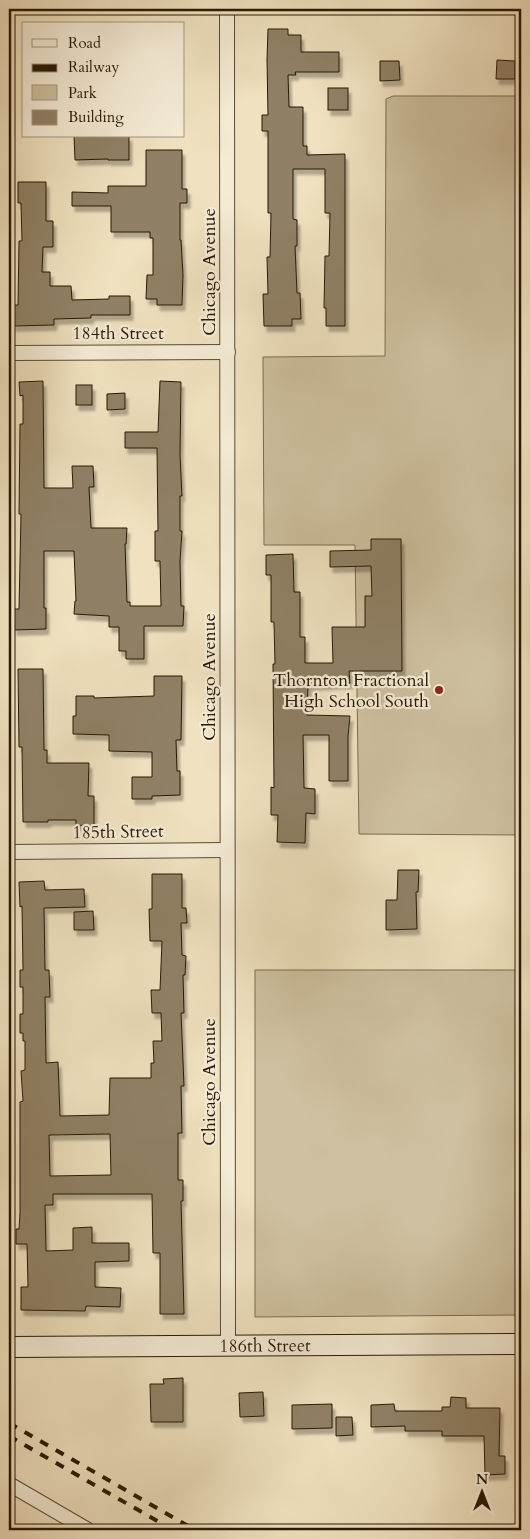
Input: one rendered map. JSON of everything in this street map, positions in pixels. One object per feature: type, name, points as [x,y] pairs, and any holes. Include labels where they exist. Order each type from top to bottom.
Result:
[{"type":"street","name":"Chicago Avenue","points":[[227,9],[228,1346]]},
{"type":"street","name":"184th Street","points":[[9,353],[228,352]]},
{"type":"street","name":"185th Street","points":[[9,852],[227,850]]},
{"type":"street","name":"186th Street","points":[[9,1347],[521,1344]]},
{"type":"street","points":[[9,1484],[88,1530]]},
{"type":"green space","points":[[393,96],[521,96],[521,835],[359,834],[355,545],[264,545],[263,357],[385,356],[386,99]]},
{"type":"green space","points":[[255,970],[521,970],[521,1315],[255,1317]]},
{"type":"building","points":[[268,29],[288,29],[288,35],[301,35],[301,52],[339,52],[339,72],[295,72],[296,75],[288,75],[289,107],[303,107],[303,146],[307,146],[307,155],[345,154],[345,326],[326,326],[326,308],[324,308],[325,256],[329,256],[330,213],[325,213],[325,169],[293,169],[293,219],[297,220],[297,246],[295,246],[297,293],[300,293],[301,319],[292,319],[292,326],[264,326],[263,294],[268,294],[267,257],[270,257],[271,213],[268,213],[268,131],[262,131],[262,115],[268,115]]},
{"type":"building","points":[[497,60],[515,61],[515,79],[496,79]]},
{"type":"building","points":[[380,61],[399,61],[400,80],[380,81]]},
{"type":"building","points":[[328,88],[348,88],[348,110],[328,110]]},
{"type":"building","points":[[74,138],[129,138],[129,160],[75,160]]},
{"type":"building","points":[[146,150],[182,150],[182,189],[187,189],[187,203],[180,203],[180,240],[183,275],[182,305],[157,305],[157,299],[146,299],[147,275],[153,275],[153,238],[150,238],[150,232],[111,232],[111,206],[72,206],[72,192],[108,193],[108,186],[146,186]]},
{"type":"building","points":[[18,182],[46,182],[46,221],[53,221],[53,247],[43,247],[42,272],[50,272],[50,286],[71,286],[72,300],[109,299],[109,296],[130,296],[130,315],[91,315],[91,318],[54,319],[54,325],[13,326],[13,305],[18,305],[19,241],[22,241],[21,203],[18,203]]},
{"type":"building","points":[[43,381],[44,488],[73,488],[72,466],[93,466],[94,487],[89,487],[91,528],[127,528],[125,544],[127,602],[130,602],[130,606],[161,606],[160,561],[155,561],[155,531],[158,531],[157,448],[125,448],[125,432],[158,432],[160,381],[181,382],[180,455],[182,496],[180,496],[180,531],[182,531],[180,561],[181,606],[184,606],[183,626],[144,626],[144,659],[126,659],[126,651],[119,651],[119,627],[109,627],[109,616],[74,614],[76,601],[74,551],[44,551],[46,629],[14,630],[13,609],[19,609],[20,424],[23,424],[23,395],[20,396],[19,382]]},
{"type":"building","points":[[76,385],[92,385],[92,405],[76,405]]},
{"type":"building","points":[[125,393],[125,409],[107,410],[107,394]]},
{"type":"building","points":[[371,539],[401,539],[402,671],[349,671],[350,683],[308,685],[307,715],[350,716],[348,781],[329,781],[329,735],[303,735],[304,788],[315,789],[315,814],[306,813],[305,843],[277,842],[278,815],[271,815],[271,787],[274,788],[274,622],[271,622],[271,575],[266,575],[266,555],[293,554],[294,592],[300,592],[300,637],[305,637],[305,663],[333,663],[332,627],[365,627],[365,596],[372,596],[371,566],[330,567],[330,551],[371,550]]},
{"type":"building","points":[[18,669],[43,669],[44,750],[47,750],[47,763],[89,763],[88,796],[94,796],[94,826],[76,825],[76,820],[23,822],[22,747],[19,747]]},
{"type":"building","points":[[154,676],[182,676],[181,740],[176,740],[177,771],[180,771],[180,795],[152,796],[152,799],[132,799],[132,777],[152,777],[152,752],[109,751],[109,735],[73,734],[73,716],[76,716],[76,696],[94,696],[94,698],[154,696]]},
{"type":"building","points":[[398,870],[419,870],[418,892],[416,892],[417,929],[386,930],[386,900],[397,900]]},
{"type":"building","points":[[152,874],[182,874],[182,908],[186,908],[187,923],[181,923],[182,955],[186,956],[185,975],[183,975],[184,1013],[181,1013],[184,1086],[181,1086],[182,1133],[178,1133],[178,1180],[183,1180],[183,1201],[181,1201],[184,1314],[160,1314],[160,1253],[153,1253],[152,1194],[53,1194],[53,1205],[45,1205],[46,1251],[73,1250],[73,1228],[92,1227],[92,1243],[129,1243],[129,1261],[95,1262],[95,1287],[121,1288],[120,1307],[86,1306],[85,1311],[21,1310],[21,1287],[28,1287],[27,1244],[16,1244],[16,1229],[19,1229],[20,1213],[20,1102],[23,1101],[21,1071],[25,1070],[25,1041],[23,1041],[23,1033],[20,1033],[20,1014],[23,1014],[23,987],[20,987],[20,970],[23,970],[22,906],[20,907],[19,882],[44,881],[45,890],[84,889],[85,907],[44,908],[45,970],[49,970],[50,997],[45,997],[46,1063],[58,1062],[60,1116],[109,1115],[110,1078],[151,1078],[151,1063],[154,1063],[153,1041],[162,1041],[161,1013],[152,1013],[151,990],[160,990],[162,941],[150,941],[149,909],[152,909]],"holes":[[[110,1134],[111,1175],[50,1176],[49,1135]]]},
{"type":"building","points":[[93,911],[94,930],[74,930],[74,912]]},
{"type":"building","points":[[183,1378],[183,1422],[151,1422],[150,1384],[164,1384],[163,1379]]},
{"type":"building","points":[[263,1392],[264,1416],[240,1417],[239,1393]]},
{"type":"building","points":[[451,1397],[466,1398],[466,1408],[500,1408],[499,1456],[505,1456],[505,1474],[485,1475],[484,1436],[442,1436],[442,1431],[405,1431],[405,1426],[371,1427],[371,1405],[394,1404],[395,1411],[442,1411],[442,1407],[450,1407]]},
{"type":"building","points":[[332,1404],[332,1428],[292,1429],[292,1405]]},
{"type":"building","points":[[336,1417],[352,1417],[353,1435],[336,1436]]},
{"type":"railway","points":[[9,1423],[195,1530]]},
{"type":"railway","points":[[9,1436],[173,1530]]},
{"type":"place","name":"Thornton Fractional High School South","points":[[439,690]]}]
